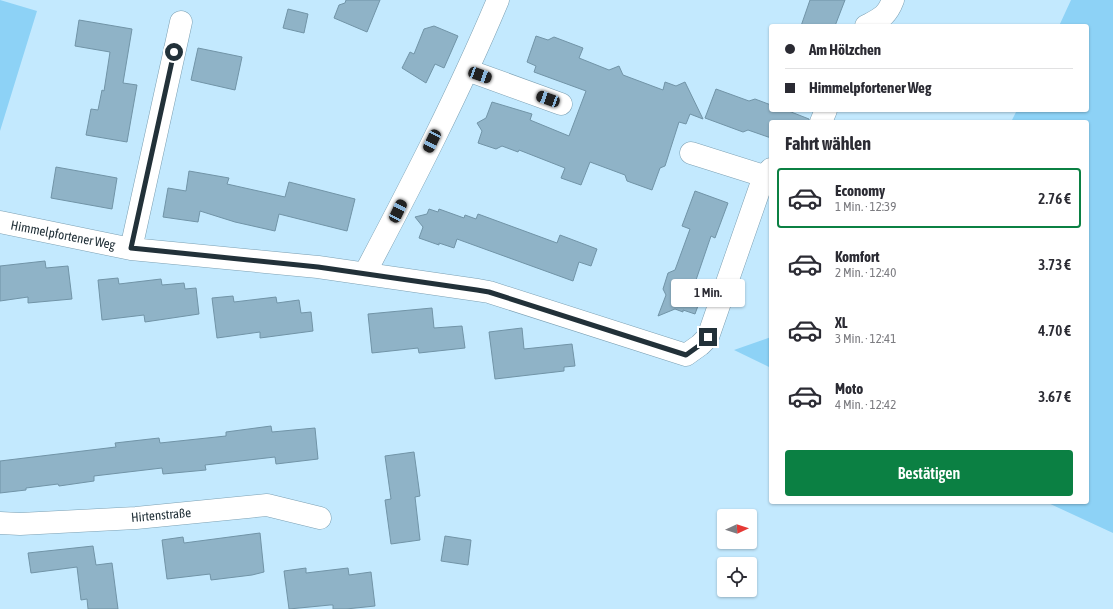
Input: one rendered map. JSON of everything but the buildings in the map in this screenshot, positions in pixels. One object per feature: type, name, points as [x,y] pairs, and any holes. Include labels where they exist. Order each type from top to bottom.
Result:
[{"type":"street","points":[[365,274],[398,211],[467,70],[498,0]]},
{"type":"street","points":[[870,24],[888,13],[893,0]]},
{"type":"street","points":[[131,248],[181,22]]},
{"type":"street","points":[[467,70],[561,104]]},
{"type":"street","name":"Himmelpfortener Weg","points":[[0,222],[131,248],[318,267],[489,292],[686,355],[708,337],[768,173],[691,153]]},
{"type":"street","name":"Hirtenstraße","points":[[0,523],[20,524],[136,518],[267,505],[320,518]]},
{"type":"shaded area","points":[[0,0],[37,11],[0,131]]},
{"type":"shaded area","points":[[1071,0],[1113,0],[1113,533],[1050,504],[1089,504],[1089,120],[1012,120],[1016,112],[1089,112],[1089,24],[1060,24]]},
{"type":"shaded area","points":[[769,338],[769,367],[734,350]]},
{"type":"route","points":[[174,52],[131,248],[318,267],[489,292],[686,355],[708,337]]}]
